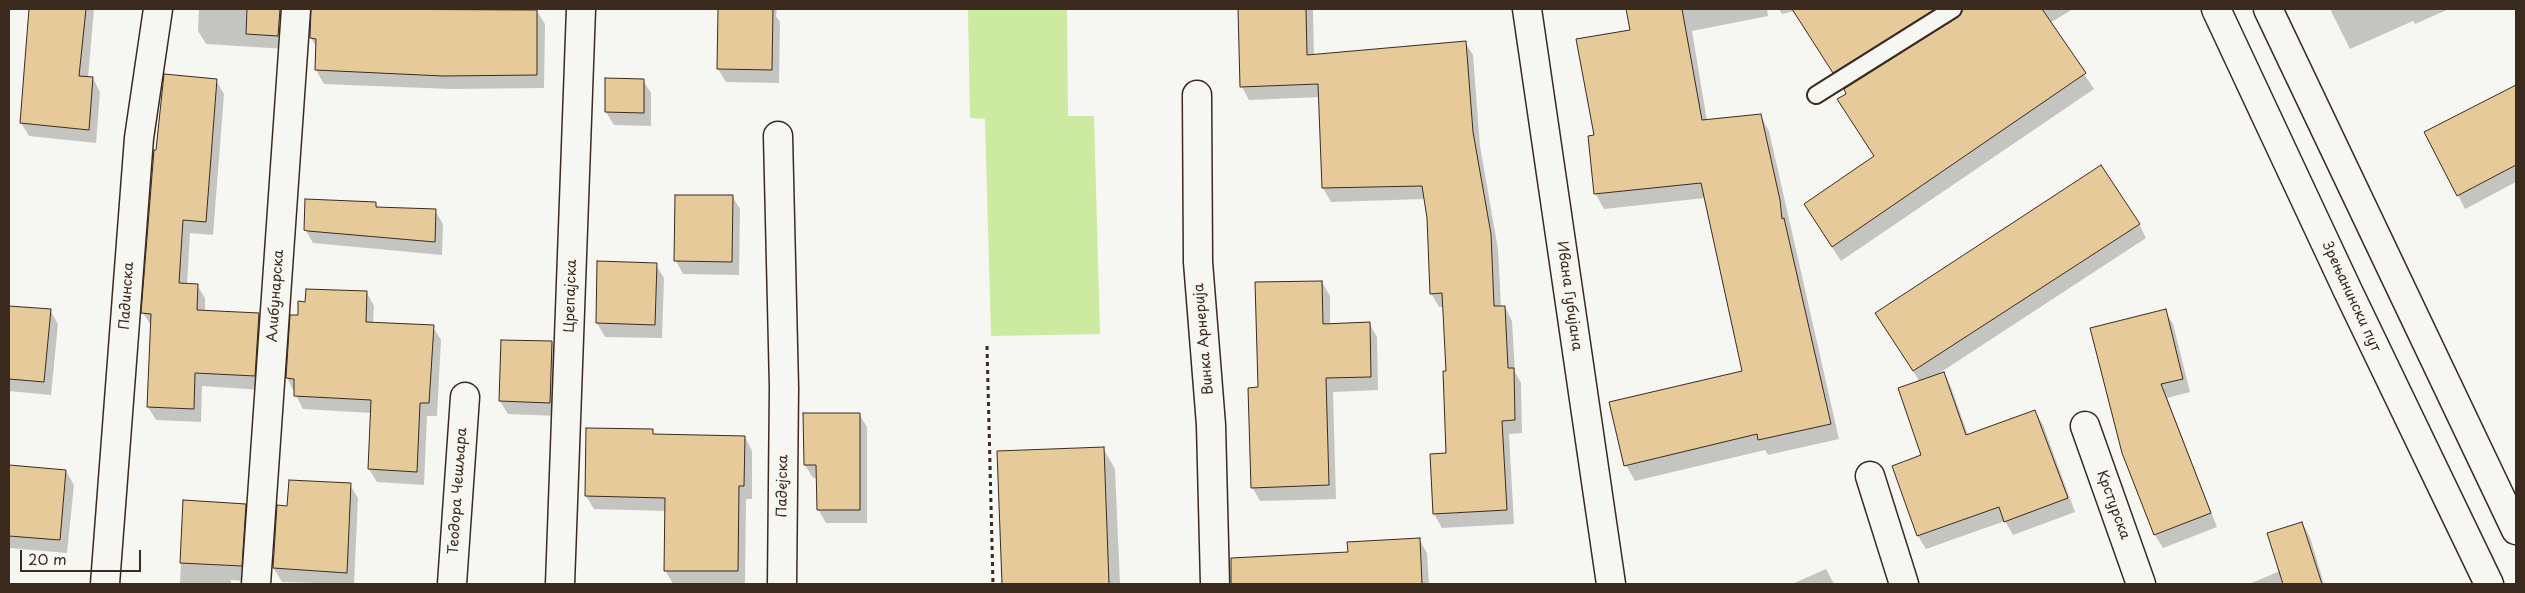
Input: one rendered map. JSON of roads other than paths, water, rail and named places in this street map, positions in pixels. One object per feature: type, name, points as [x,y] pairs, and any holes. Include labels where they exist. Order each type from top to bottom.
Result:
[{"type":"street","name":"Падинска","points":[[105,584],[140,138],[158,9]]},
{"type":"street","name":"Алибунарска","points":[[256,584],[296,9]]},
{"type":"street","name":"Црепајска","points":[[560,584],[581,9]]},
{"type":"street","name":"Ивана Губијана","points":[[1527,9],[1611,584]]},
{"type":"street","name":"Зрењанински пут","points":[[2216,9],[2347,289],[2489,584]]},
{"type":"street","points":[[2268,9],[2516,530]]},
{"type":"street","name":"Винка Арнерија","points":[[1197,95],[1198,262],[1211,425],[1216,584]]},
{"type":"street","name":"Падејска","points":[[778,136],[784,388],[782,584]]},
{"type":"street","name":"Теодора Чешљара","points":[[452,584],[464,397]]},
{"type":"street","name":"Крстурска","points":[[2085,426],[2141,584]]},
{"type":"street","points":[[1870,476],[1904,584]]},
{"type":"lane","points":[[1816,95],[1953,9]]}]
